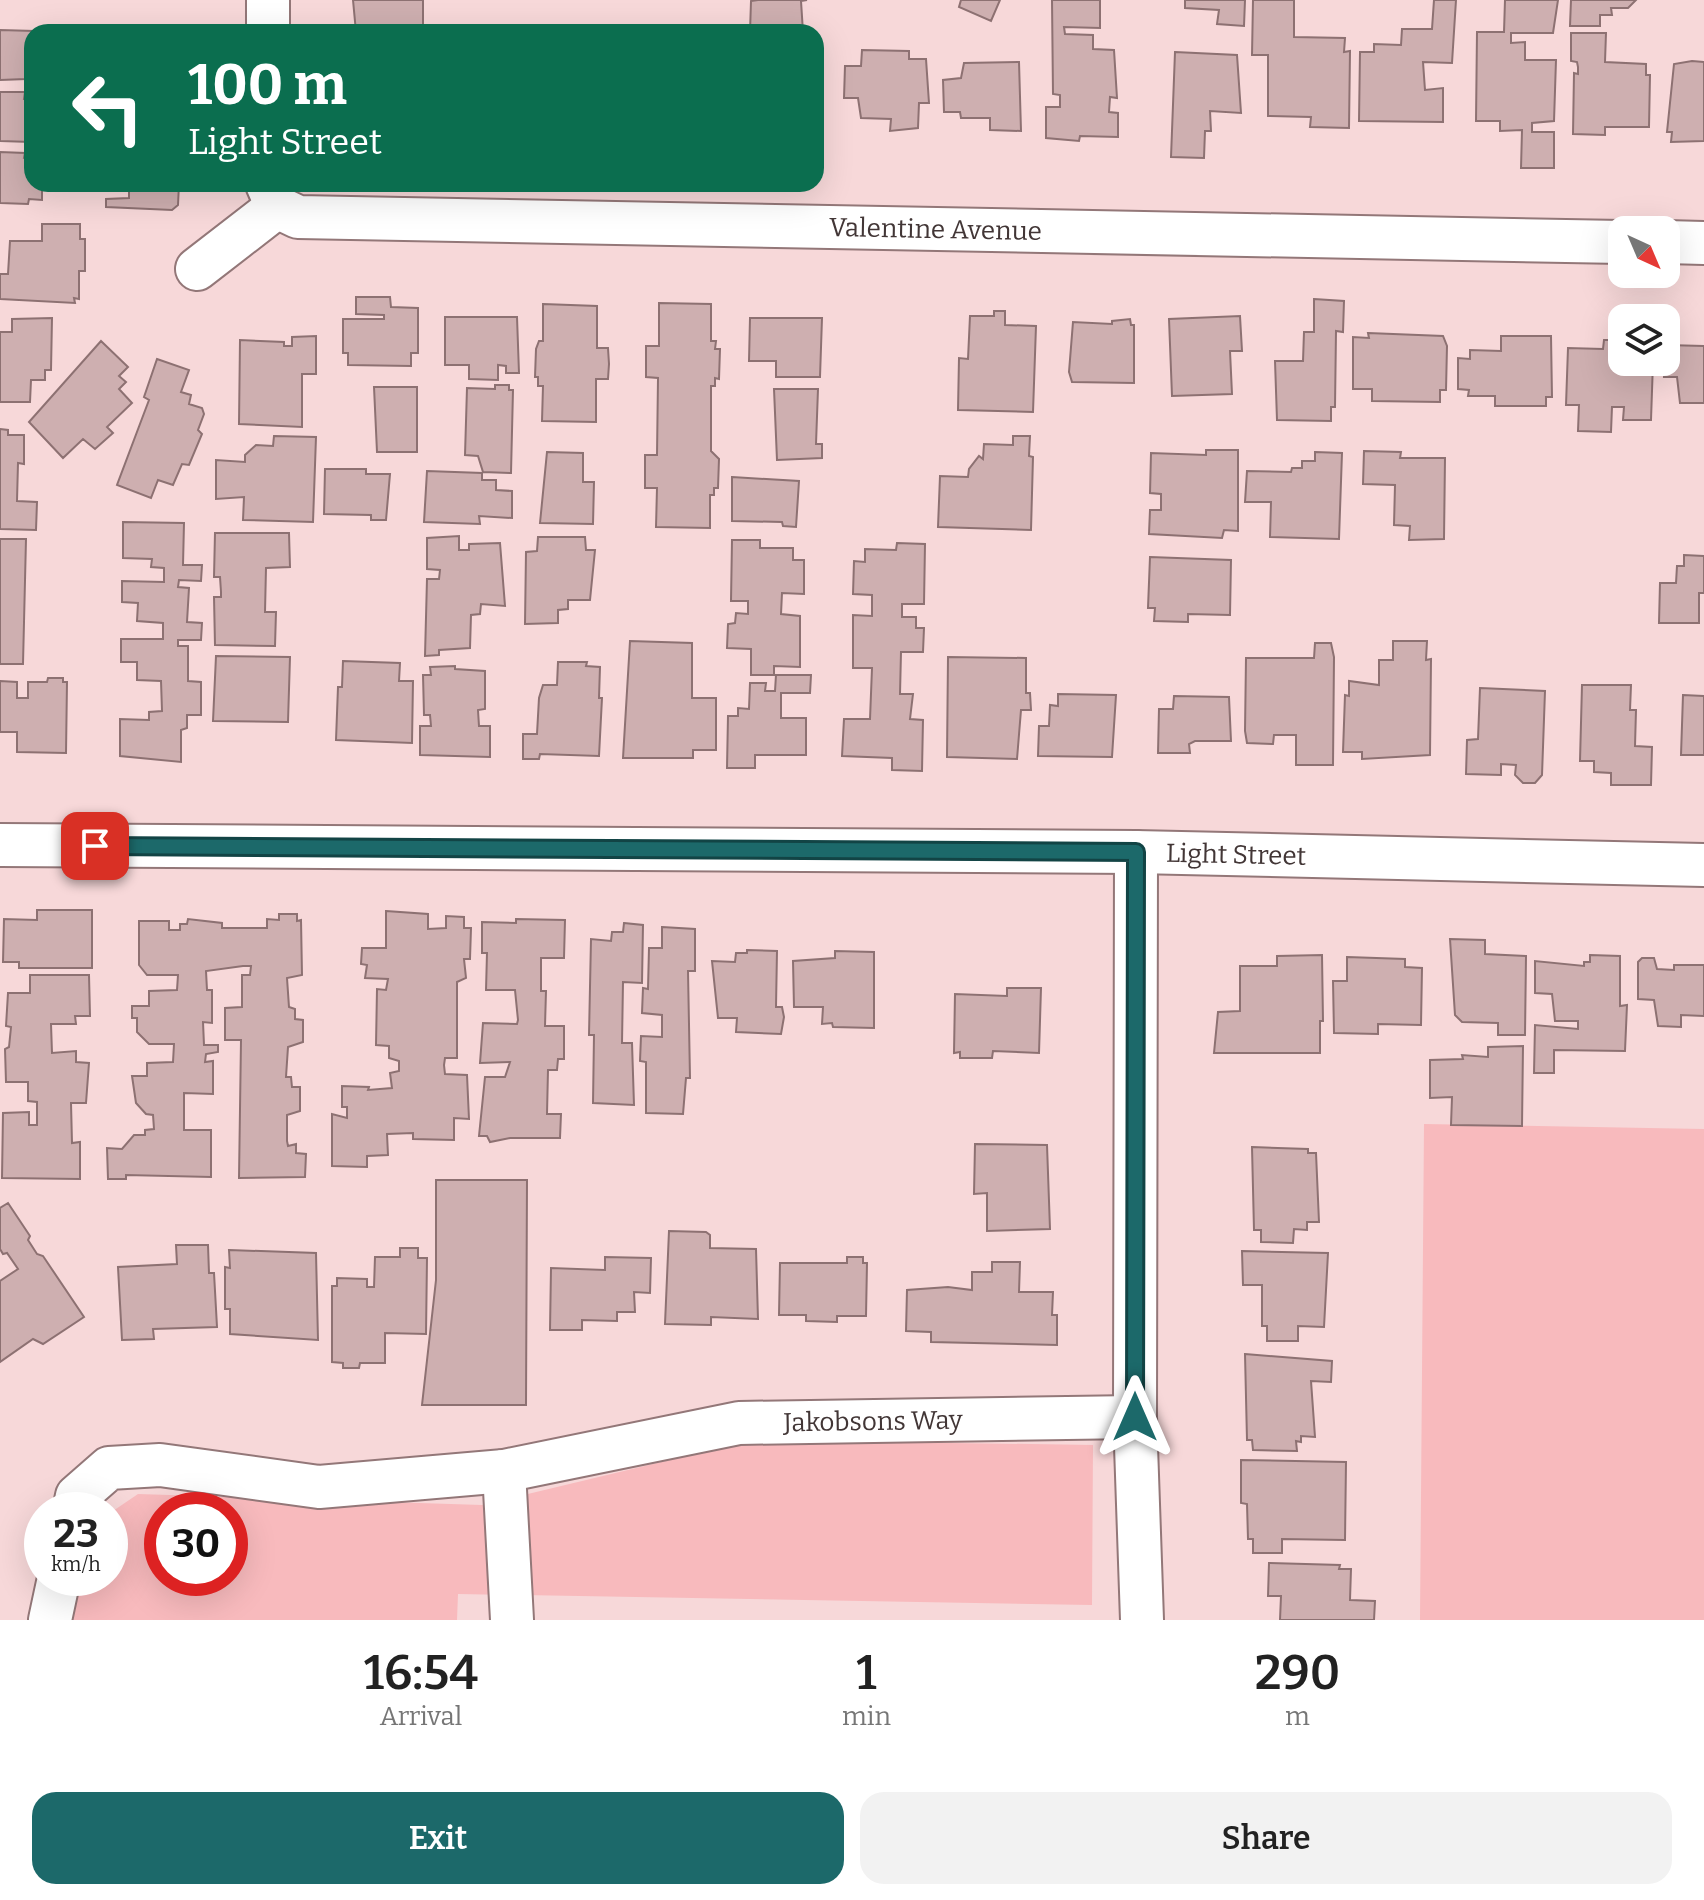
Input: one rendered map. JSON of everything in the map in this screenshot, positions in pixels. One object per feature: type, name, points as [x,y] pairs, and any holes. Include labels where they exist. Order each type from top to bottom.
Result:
[{"type":"street","points":[[268,0],[268,24]]},
{"type":"street","points":[[197,269],[272,195]]},
{"type":"street","name":"Valentine Avenue","points":[[272,195],[298,217],[1608,242]]},
{"type":"street","points":[[1680,242],[1704,243]]},
{"type":"street","name":"Light Street","points":[[0,845],[1136,852],[1704,865]]},
{"type":"street","points":[[1136,852],[1135,1417],[1142,1620]]},
{"type":"street","name":"Jakobsons Way","points":[[82,1492],[109,1468],[160,1465],[319,1487],[504,1471],[739,1423],[1135,1417]]},
{"type":"street","points":[[504,1471],[512,1620]]},
{"type":"street","points":[[50,1620],[55,1596]]},
{"type":"shaded area","points":[[1424,1124],[1704,1129],[1704,1620],[1420,1620]]},
{"type":"shaded area","points":[[753,1440],[1093,1445],[1092,1605],[458,1594],[457,1620],[73,1620],[78,1596],[128,1596],[128,1501],[138,1494],[144,1494],[144,1596],[248,1596],[248,1498],[482,1505]]},
{"type":"building","points":[[353,0],[423,0],[423,24],[355,24]]},
{"type":"building","points":[[807,0],[801,1],[802,24],[750,24],[751,1]]},
{"type":"building","points":[[961,0],[1000,0],[991,21],[959,7]]},
{"type":"building","points":[[1052,0],[1100,0],[1100,28],[1064,27],[1065,34],[1093,35],[1093,49],[1114,50],[1117,98],[1110,97],[1109,112],[1118,113],[1118,137],[1080,136],[1079,141],[1046,138],[1046,107],[1060,107],[1060,95],[1053,94]]},
{"type":"building","points":[[1185,0],[1245,0],[1244,26],[1217,24],[1219,10],[1185,8]]},
{"type":"building","points":[[1253,0],[1294,0],[1294,37],[1345,38],[1344,52],[1350,51],[1349,128],[1310,127],[1311,117],[1268,116],[1268,55],[1252,55]]},
{"type":"building","points":[[1434,0],[1456,0],[1452,63],[1423,62],[1425,90],[1443,88],[1443,122],[1359,121],[1360,52],[1374,52],[1374,44],[1401,45],[1402,29],[1432,29]]},
{"type":"building","points":[[1505,0],[1558,0],[1553,33],[1511,33],[1511,43],[1525,42],[1525,60],[1556,60],[1554,121],[1532,123],[1532,132],[1554,132],[1554,168],[1521,168],[1522,130],[1500,131],[1500,121],[1476,121],[1477,32],[1504,32]]},
{"type":"building","points":[[1571,0],[1636,0],[1628,8],[1611,8],[1612,15],[1600,15],[1600,26],[1570,26]]},
{"type":"building","points":[[0,30],[24,31],[24,79],[0,80]]},
{"type":"building","points":[[1571,33],[1606,33],[1605,62],[1646,64],[1646,75],[1650,75],[1649,127],[1605,127],[1605,135],[1573,134],[1574,73],[1578,74],[1578,67],[1577,62],[1571,61]]},
{"type":"building","points":[[862,50],[909,51],[909,59],[926,59],[929,103],[919,103],[918,128],[890,131],[891,119],[861,118],[858,98],[844,98],[845,66],[861,66]]},
{"type":"building","points":[[1175,52],[1237,55],[1241,113],[1210,111],[1211,131],[1205,131],[1204,158],[1171,157]]},
{"type":"building","points":[[1019,62],[1021,131],[990,130],[990,118],[961,118],[960,112],[944,112],[943,80],[961,78],[964,63]]},
{"type":"building","points":[[1704,62],[1704,141],[1671,142],[1672,132],[1667,132],[1674,64]]},
{"type":"building","points":[[0,92],[24,92],[24,142],[0,141]]},
{"type":"building","points":[[0,152],[24,153],[24,192],[42,192],[42,200],[29,199],[28,204],[0,203]]},
{"type":"building","points":[[129,192],[179,192],[178,205],[172,210],[106,207],[106,199],[129,198]]},
{"type":"building","points":[[42,224],[80,224],[80,239],[85,239],[85,271],[79,271],[79,299],[74,298],[75,303],[0,299],[0,274],[8,274],[10,241],[42,241]]},
{"type":"building","points":[[356,297],[390,297],[391,307],[418,308],[418,353],[411,353],[411,366],[348,365],[348,353],[343,353],[343,319],[384,319],[384,315],[356,314]]},
{"type":"building","points":[[1314,299],[1344,301],[1343,332],[1336,331],[1335,407],[1331,407],[1331,421],[1277,420],[1275,361],[1303,361],[1304,332],[1314,332]]},
{"type":"building","points":[[659,303],[711,304],[711,341],[716,341],[715,349],[720,349],[719,379],[715,378],[715,386],[711,386],[711,451],[719,459],[718,488],[714,488],[714,495],[710,495],[710,528],[656,527],[657,488],[645,488],[645,455],[657,455],[658,378],[646,377],[646,346],[659,346]]},
{"type":"building","points":[[543,304],[597,306],[597,348],[608,348],[609,364],[608,379],[596,379],[596,422],[542,421],[543,386],[538,386],[538,377],[535,377],[536,349],[539,341],[543,341]]},
{"type":"building","points":[[994,311],[1005,311],[1005,325],[1036,326],[1033,412],[958,410],[959,358],[968,359],[970,316],[994,316]]},
{"type":"building","points":[[1240,316],[1242,351],[1230,351],[1232,394],[1172,396],[1169,319]]},
{"type":"building","points":[[445,317],[517,317],[519,373],[506,373],[506,366],[498,365],[498,380],[469,379],[469,365],[445,365]]},
{"type":"building","points":[[52,318],[51,370],[45,370],[45,380],[31,380],[30,402],[0,402],[0,332],[12,332],[12,319]]},
{"type":"building","points":[[750,318],[822,318],[820,377],[776,377],[776,361],[749,361]]},
{"type":"building","points":[[1130,319],[1131,325],[1134,325],[1134,383],[1072,382],[1069,372],[1073,322],[1112,324],[1112,321]]},
{"type":"building","points":[[1368,333],[1443,336],[1447,346],[1446,390],[1440,390],[1440,402],[1372,401],[1372,389],[1353,389],[1353,337],[1369,338]]},
{"type":"building","points":[[316,336],[316,374],[302,374],[302,427],[239,424],[240,340],[284,342],[284,346],[292,346],[292,337]]},
{"type":"building","points":[[1501,336],[1551,336],[1552,397],[1546,397],[1546,406],[1495,406],[1495,396],[1468,396],[1469,390],[1458,389],[1458,358],[1470,359],[1470,350],[1501,351]]},
{"type":"building","points":[[1604,340],[1608,340],[1608,376],[1653,376],[1651,420],[1623,420],[1624,407],[1612,407],[1611,432],[1578,431],[1579,405],[1566,405],[1568,348],[1603,349]]},
{"type":"building","points":[[101,341],[128,367],[119,376],[126,382],[119,389],[132,403],[107,427],[113,433],[95,449],[83,439],[63,458],[29,422]]},
{"type":"building","points":[[1680,345],[1704,346],[1704,403],[1680,403],[1677,377],[1664,377],[1680,376]]},
{"type":"building","points":[[157,359],[189,370],[181,392],[191,395],[189,404],[202,408],[204,414],[198,430],[202,434],[189,465],[182,464],[173,485],[158,480],[151,498],[117,485],[149,400],[144,397]]},
{"type":"building","points":[[495,385],[509,385],[509,390],[513,390],[511,473],[483,472],[478,456],[465,455],[467,388],[495,389]]},
{"type":"building","points":[[374,387],[417,387],[417,452],[377,452]]},
{"type":"building","points":[[774,389],[818,389],[816,444],[822,444],[822,458],[777,460]]},
{"type":"building","points":[[0,429],[8,430],[8,435],[24,435],[24,464],[18,463],[17,501],[37,502],[36,530],[0,529]]},
{"type":"building","points":[[274,436],[316,437],[313,522],[243,520],[244,497],[216,499],[216,460],[245,462],[245,455],[256,445],[273,446]]},
{"type":"building","points":[[1013,436],[1030,436],[1029,456],[1033,457],[1031,530],[938,527],[940,476],[968,477],[969,469],[979,456],[983,459],[984,444],[1013,445]]},
{"type":"building","points":[[1206,450],[1238,450],[1238,531],[1224,530],[1222,538],[1149,534],[1150,510],[1161,510],[1161,494],[1150,493],[1151,453],[1206,455]]},
{"type":"building","points":[[1364,451],[1401,452],[1400,458],[1445,458],[1444,539],[1409,540],[1410,526],[1394,525],[1395,485],[1363,484]]},
{"type":"building","points":[[547,452],[583,453],[583,482],[594,482],[593,524],[540,523]]},
{"type":"building","points":[[1315,452],[1342,453],[1339,539],[1270,537],[1271,502],[1245,502],[1247,471],[1291,472],[1292,468],[1302,468],[1302,461],[1315,461]]},
{"type":"building","points":[[325,469],[366,469],[366,474],[390,474],[386,520],[371,520],[371,515],[324,514]]},
{"type":"building","points":[[427,471],[482,473],[482,480],[496,480],[496,490],[512,491],[512,518],[479,516],[480,524],[424,522]]},
{"type":"building","points":[[732,477],[799,481],[796,527],[783,526],[782,522],[732,521]]},
{"type":"building","points":[[123,522],[184,523],[183,565],[202,565],[201,581],[179,580],[178,587],[189,588],[187,622],[202,623],[201,640],[178,640],[178,646],[188,646],[188,681],[201,682],[201,715],[187,715],[187,728],[181,730],[181,762],[120,756],[120,719],[149,720],[149,712],[162,711],[161,681],[137,680],[137,662],[121,662],[121,639],[163,639],[163,623],[137,621],[138,603],[122,602],[122,581],[164,582],[164,568],[151,567],[152,559],[123,558]]},
{"type":"building","points":[[215,533],[289,533],[290,567],[266,568],[265,612],[276,612],[275,646],[215,645],[214,597],[221,597],[221,592],[220,577],[214,577]]},
{"type":"building","points":[[459,536],[459,550],[469,550],[469,544],[500,543],[505,606],[481,604],[480,614],[471,615],[470,648],[439,650],[439,655],[425,656],[427,579],[439,579],[440,570],[427,569],[427,538]]},
{"type":"building","points":[[538,537],[585,537],[586,550],[595,550],[590,600],[568,600],[568,609],[558,610],[558,623],[525,624],[526,552],[537,551]]},
{"type":"building","points":[[0,539],[26,539],[23,664],[0,664]]},
{"type":"building","points":[[732,540],[760,540],[760,548],[793,548],[793,560],[804,560],[804,594],[782,593],[781,614],[800,616],[800,667],[774,666],[774,675],[751,675],[751,649],[727,648],[728,624],[735,623],[736,613],[748,614],[748,601],[731,601]]},
{"type":"building","points":[[897,543],[925,544],[924,604],[902,604],[902,617],[916,617],[916,628],[924,628],[923,652],[901,652],[900,694],[913,694],[910,719],[923,720],[922,771],[892,770],[892,758],[842,756],[844,719],[870,719],[872,668],[853,668],[853,615],[872,616],[872,595],[853,594],[854,561],[865,562],[865,549],[896,550]]},
{"type":"building","points":[[1684,555],[1704,556],[1704,593],[1699,593],[1699,623],[1659,623],[1660,583],[1676,583],[1677,566],[1684,566]]},
{"type":"building","points":[[1150,557],[1231,560],[1230,615],[1188,614],[1188,622],[1154,621],[1155,608],[1148,608]]},
{"type":"building","points":[[630,641],[692,643],[692,698],[716,698],[716,750],[693,750],[693,758],[623,758]]},
{"type":"building","points":[[1393,641],[1427,641],[1426,660],[1431,659],[1430,755],[1362,759],[1362,752],[1343,752],[1345,695],[1349,696],[1349,681],[1379,685],[1379,660],[1393,660]]},
{"type":"building","points":[[1315,643],[1331,643],[1334,657],[1333,765],[1296,765],[1296,735],[1274,735],[1273,744],[1247,743],[1246,658],[1314,658]]},
{"type":"building","points":[[216,656],[290,657],[288,722],[213,721]]},
{"type":"building","points":[[948,657],[1026,658],[1026,693],[1030,693],[1031,710],[1021,710],[1017,759],[947,757]]},
{"type":"building","points":[[343,661],[400,663],[399,681],[413,681],[412,743],[336,740],[338,687],[342,687]]},
{"type":"building","points":[[558,662],[587,662],[586,666],[600,667],[599,756],[540,754],[539,759],[523,759],[523,734],[537,734],[539,698],[543,685],[557,685]]},
{"type":"building","points":[[455,666],[455,669],[485,671],[485,709],[478,710],[479,726],[490,726],[490,757],[420,755],[420,726],[431,726],[430,715],[424,715],[423,675],[431,675],[430,667]]},
{"type":"building","points":[[776,675],[811,675],[810,693],[781,693],[781,718],[806,718],[806,755],[755,755],[755,768],[727,768],[728,716],[738,716],[738,708],[749,709],[750,683],[766,683],[765,691],[775,691]]},
{"type":"building","points":[[48,678],[63,678],[63,682],[67,682],[66,753],[17,752],[17,732],[0,732],[0,681],[17,682],[17,698],[28,698],[28,682],[47,682]]},
{"type":"building","points":[[1582,685],[1631,685],[1630,710],[1636,710],[1635,746],[1652,747],[1651,785],[1611,785],[1611,773],[1594,772],[1594,761],[1580,761]]},
{"type":"building","points":[[1480,688],[1545,691],[1542,775],[1535,783],[1523,783],[1515,775],[1516,765],[1501,764],[1501,775],[1466,774],[1467,740],[1478,739]]},
{"type":"building","points":[[1058,694],[1116,695],[1112,757],[1038,756],[1039,726],[1049,726],[1050,705],[1058,706]]},
{"type":"building","points":[[1683,695],[1704,696],[1704,755],[1681,755]]},
{"type":"building","points":[[1174,696],[1229,697],[1231,741],[1195,741],[1189,744],[1190,753],[1158,753],[1159,709],[1173,709]]},
{"type":"building","points":[[37,910],[92,910],[92,968],[19,968],[19,962],[3,962],[4,919],[37,920]]},
{"type":"building","points":[[386,911],[428,914],[428,929],[446,928],[446,916],[464,917],[464,928],[471,928],[470,959],[464,959],[466,978],[457,982],[457,1058],[445,1058],[444,1065],[445,1074],[467,1075],[469,1119],[454,1118],[454,1140],[413,1139],[413,1133],[387,1134],[388,1155],[367,1156],[367,1167],[332,1166],[332,1114],[347,1118],[347,1107],[342,1107],[342,1086],[369,1087],[368,1090],[392,1088],[390,1073],[399,1071],[399,1061],[389,1058],[389,1046],[376,1045],[377,989],[386,990],[388,979],[365,978],[367,965],[361,964],[362,948],[386,948]]},
{"type":"building","points":[[279,914],[297,914],[297,921],[301,920],[302,975],[287,978],[289,1007],[295,1009],[295,1019],[303,1020],[303,1042],[288,1047],[286,1077],[291,1077],[292,1087],[300,1087],[300,1111],[287,1115],[287,1141],[288,1146],[296,1144],[296,1153],[306,1154],[305,1177],[239,1178],[241,1040],[225,1040],[225,1008],[242,1007],[242,975],[250,975],[251,966],[243,966],[206,971],[207,990],[212,990],[212,1023],[203,1022],[204,1045],[218,1045],[218,1052],[206,1054],[205,1062],[213,1061],[213,1094],[184,1093],[184,1130],[211,1130],[211,1177],[126,1175],[126,1179],[108,1179],[107,1148],[122,1149],[134,1135],[145,1135],[145,1130],[154,1129],[153,1115],[146,1114],[136,1103],[132,1076],[147,1076],[147,1063],[173,1062],[174,1044],[149,1044],[137,1032],[137,1018],[132,1018],[132,1006],[149,1006],[149,991],[177,990],[178,975],[147,975],[139,965],[139,921],[169,921],[169,930],[180,930],[180,924],[187,924],[188,919],[222,923],[222,928],[267,928],[267,919],[279,920]]},
{"type":"building","points":[[516,919],[565,920],[564,958],[541,958],[541,991],[546,991],[545,1026],[564,1026],[564,1059],[558,1059],[557,1070],[548,1070],[547,1114],[561,1114],[560,1138],[510,1138],[490,1142],[487,1136],[479,1136],[485,1077],[505,1077],[510,1062],[480,1063],[483,1023],[517,1024],[518,1020],[515,990],[486,990],[487,953],[482,953],[482,922],[516,923]]},
{"type":"building","points":[[624,923],[643,925],[642,983],[623,982],[622,1043],[632,1043],[634,1105],[593,1103],[594,1035],[589,1035],[591,939],[611,941],[612,932],[623,932]]},
{"type":"building","points":[[662,927],[695,929],[695,971],[688,971],[690,1078],[686,1078],[683,1114],[646,1113],[646,1062],[640,1061],[641,1036],[662,1037],[662,1015],[642,1013],[643,988],[648,989],[649,948],[662,948]]},
{"type":"building","points":[[1450,939],[1485,940],[1485,954],[1526,956],[1525,1035],[1498,1035],[1498,1023],[1462,1022],[1455,1015]]},
{"type":"building","points":[[747,950],[777,951],[776,1007],[782,1007],[784,1017],[781,1034],[736,1032],[737,1018],[718,1018],[712,961],[735,962],[736,953],[747,953]]},
{"type":"building","points":[[835,951],[874,952],[874,1028],[833,1027],[832,1023],[822,1024],[823,1007],[794,1007],[793,961],[835,958]]},
{"type":"building","points":[[1322,955],[1320,1053],[1214,1053],[1218,1012],[1240,1011],[1240,966],[1277,966],[1277,956]]},
{"type":"building","points":[[1590,955],[1620,956],[1620,1006],[1627,1005],[1625,1051],[1554,1050],[1554,1073],[1534,1073],[1535,1025],[1578,1029],[1578,1021],[1555,1021],[1552,994],[1535,993],[1535,961],[1584,966],[1584,962],[1590,962]]},
{"type":"building","points":[[1347,957],[1405,959],[1405,967],[1422,968],[1421,1025],[1378,1024],[1378,1034],[1334,1033],[1333,981],[1347,981]]},
{"type":"building","points":[[1642,958],[1654,958],[1657,969],[1674,970],[1674,965],[1704,965],[1704,1016],[1681,1015],[1681,1027],[1658,1026],[1654,1000],[1638,999],[1638,962]]},
{"type":"building","points":[[30,975],[89,975],[90,1016],[75,1016],[76,1024],[51,1024],[52,1053],[76,1051],[76,1062],[89,1063],[86,1103],[71,1103],[72,1143],[80,1142],[80,1179],[2,1178],[3,1113],[29,1112],[29,1125],[37,1125],[37,1102],[28,1101],[28,1082],[6,1082],[5,1049],[9,1047],[11,1027],[6,1026],[8,993],[30,993]]},
{"type":"building","points":[[1007,988],[1041,988],[1039,1053],[993,1051],[992,1058],[960,1058],[960,1052],[954,1053],[955,994],[1007,996]]},
{"type":"building","points":[[1523,1046],[1522,1126],[1451,1125],[1452,1097],[1430,1098],[1430,1060],[1463,1059],[1462,1055],[1488,1057],[1488,1047]]},
{"type":"building","points":[[975,1144],[1047,1145],[1050,1229],[987,1231],[987,1193],[974,1194]]},
{"type":"building","points":[[1252,1147],[1308,1149],[1308,1153],[1316,1153],[1319,1222],[1307,1222],[1307,1230],[1294,1229],[1293,1243],[1261,1242],[1261,1230],[1254,1230]]},
{"type":"building","points":[[436,1180],[527,1180],[526,1405],[422,1405],[436,1280]]},
{"type":"building","points":[[8,1203],[30,1236],[28,1240],[37,1254],[43,1256],[84,1317],[43,1344],[33,1339],[0,1362],[0,1281],[18,1269],[7,1253],[3,1254],[0,1249],[0,1208]]},
{"type":"building","points":[[669,1231],[706,1232],[710,1235],[710,1248],[756,1249],[758,1319],[711,1317],[711,1325],[665,1324]]},
{"type":"building","points":[[176,1245],[208,1245],[209,1273],[214,1273],[217,1327],[153,1329],[154,1339],[122,1340],[118,1267],[177,1264]]},
{"type":"building","points":[[400,1248],[418,1248],[418,1258],[427,1258],[426,1334],[385,1333],[385,1363],[360,1363],[359,1368],[343,1368],[343,1363],[332,1362],[332,1286],[337,1286],[337,1278],[367,1279],[367,1287],[374,1287],[375,1257],[400,1257]]},
{"type":"building","points":[[229,1250],[316,1253],[318,1340],[230,1334],[230,1309],[225,1309],[225,1267],[230,1268]]},
{"type":"building","points":[[1242,1251],[1328,1253],[1324,1327],[1298,1326],[1298,1341],[1267,1341],[1267,1326],[1262,1326],[1262,1285],[1243,1285]]},
{"type":"building","points":[[605,1257],[651,1258],[650,1293],[634,1292],[635,1312],[617,1312],[617,1321],[582,1320],[582,1330],[550,1330],[551,1268],[605,1270]]},
{"type":"building","points":[[847,1257],[863,1257],[863,1263],[867,1263],[866,1316],[837,1316],[837,1322],[806,1321],[806,1315],[779,1315],[780,1263],[847,1263]]},
{"type":"building","points":[[992,1262],[1020,1262],[1019,1292],[1053,1292],[1052,1315],[1057,1315],[1057,1345],[931,1342],[931,1332],[906,1331],[907,1290],[948,1287],[972,1290],[972,1272],[992,1272]]},
{"type":"building","points":[[1245,1354],[1332,1361],[1331,1382],[1311,1381],[1315,1437],[1301,1436],[1301,1442],[1296,1441],[1297,1451],[1253,1450],[1252,1440],[1247,1440]]},
{"type":"building","points":[[1241,1460],[1346,1462],[1345,1540],[1282,1539],[1282,1553],[1253,1553],[1253,1539],[1248,1539],[1247,1504],[1241,1503]]},
{"type":"building","points":[[1269,1563],[1340,1565],[1339,1569],[1351,1569],[1350,1600],[1375,1601],[1374,1620],[1280,1620],[1281,1596],[1268,1596]]},
{"type":"route","points":[[95,846],[1136,852],[1135,1417]]}]
